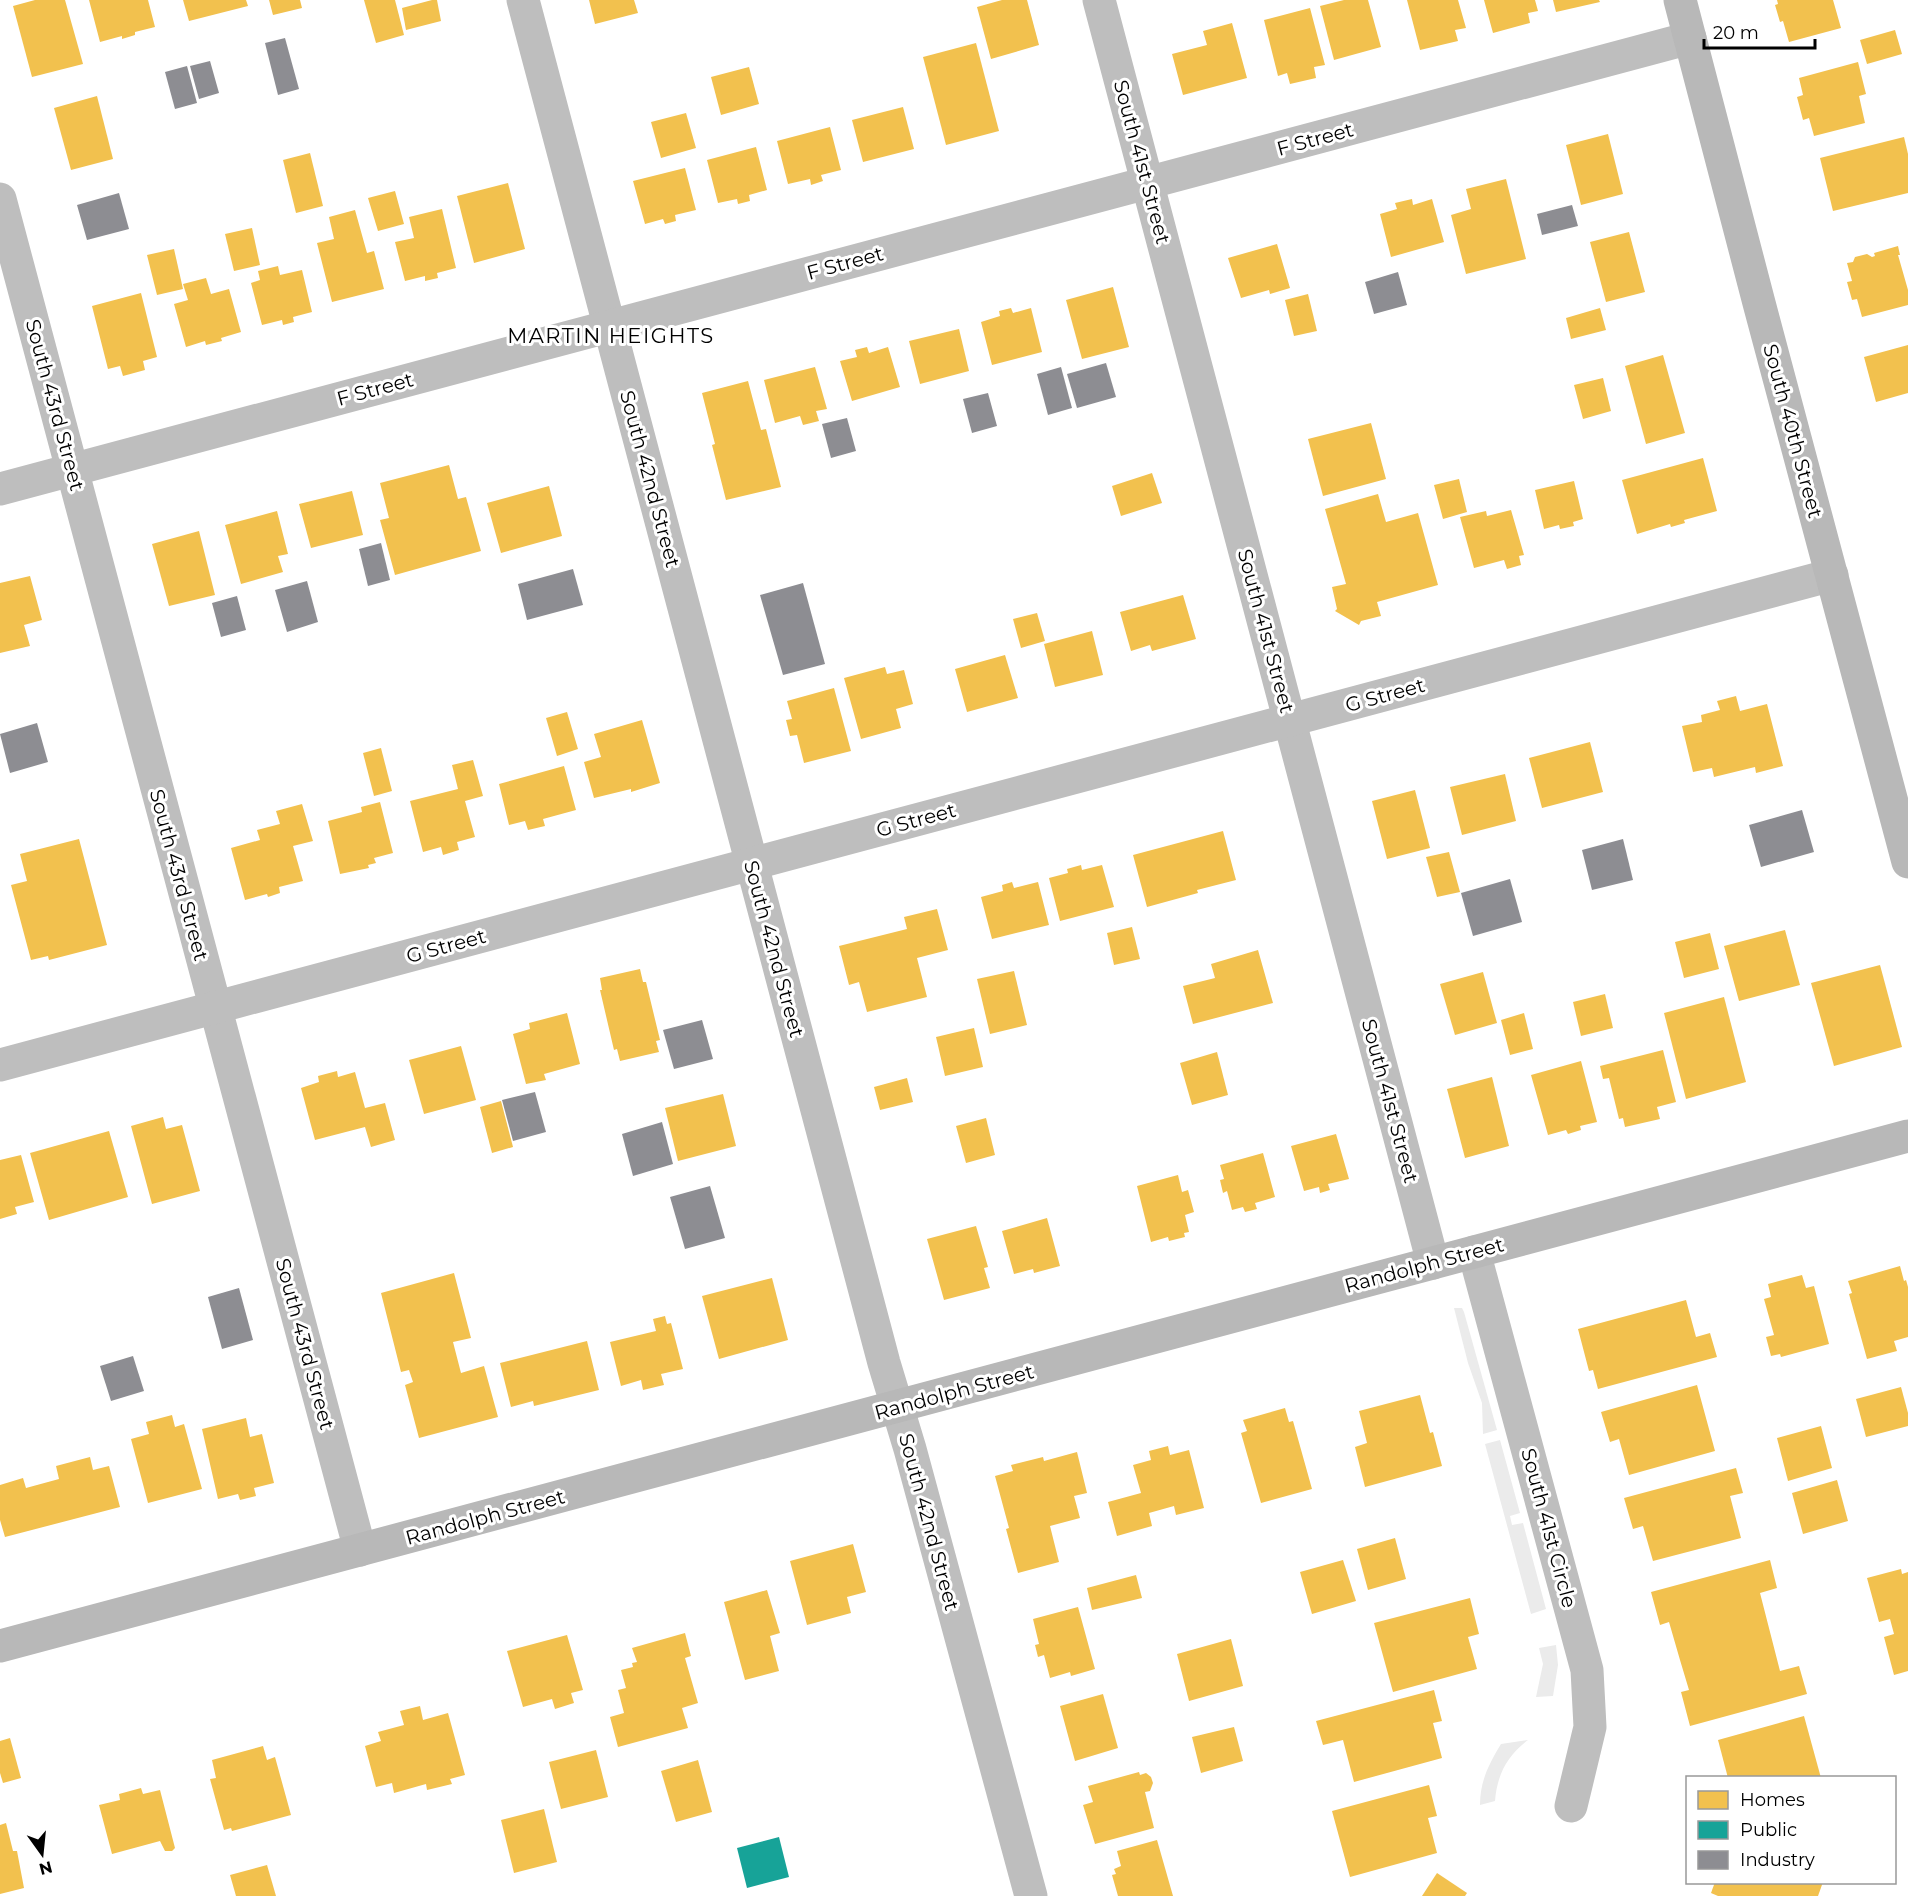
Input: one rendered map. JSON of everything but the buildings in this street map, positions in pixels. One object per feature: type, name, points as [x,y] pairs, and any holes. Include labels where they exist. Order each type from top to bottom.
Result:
[{"type":"main road","name":"South 40th Street","points":[[1680,0],[1908,862]]},
{"type":"main road","name":"Randolph Street","points":[[0,1646],[1908,1136]]},
{"type":"street","name":"South 42nd Street","points":[[524,0],[751,864],[1031,1896]]},
{"type":"street","name":"South 41st Street","points":[[1099,0],[1433,1263]]},
{"type":"street","name":"F Street","points":[[0,489],[1690,38]]},
{"type":"street","name":"South 43rd Street","points":[[0,199],[360,1550]]},
{"type":"street","name":"G Street","points":[[0,1065],[1832,576]]},
{"type":"street","name":"South 41st Circle","points":[[1474,1252],[1587,1670],[1590,1727],[1571,1806]]},
{"type":"shaded area","points":[[1454,1308],[1462,1308],[1464,1312],[1497,1430],[1483,1434],[1482,1403],[1468,1363]]},
{"type":"shaded area","points":[[1500,1440],[1520,1513],[1510,1516],[1512,1525],[1523,1523],[1546,1609],[1531,1614],[1485,1444]]},
{"type":"shaded area","points":[[1556,1645],[1558,1665],[1553,1696],[1536,1697],[1543,1664],[1539,1648]]},
{"type":"shaded area","points":[[1528,1740],[1514,1753],[1504,1767],[1495,1801],[1480,1805],[1486,1773],[1501,1744]]},
{"type":"district","name":"MARTIN HEIGHTS","points":[[611,335]]}]
